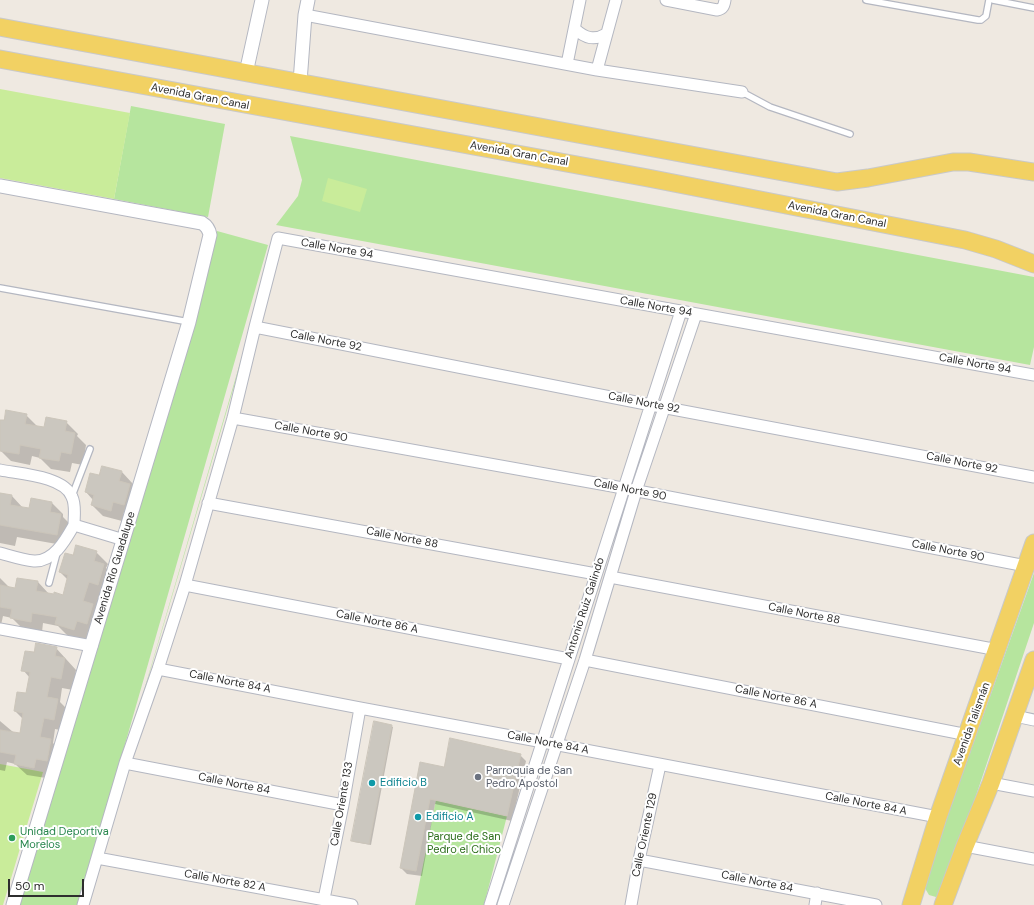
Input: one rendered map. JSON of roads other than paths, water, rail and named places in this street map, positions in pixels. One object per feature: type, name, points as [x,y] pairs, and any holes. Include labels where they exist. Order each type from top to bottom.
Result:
[{"type":"main road","points":[[0,27],[837,182],[868,178],[954,162],[969,162],[1034,172]]},
{"type":"main road","name":"Avenida Gran Canal","points":[[0,60],[593,168],[950,237],[996,249],[1034,264]]},
{"type":"main road","name":"Avenida Talismán","points":[[911,905],[938,817],[998,650],[1034,543]]},
{"type":"main road","points":[[943,905],[991,783],[1034,660]]},
{"type":"street","points":[[246,73],[262,0]]},
{"type":"street","points":[[300,82],[305,15],[308,0]]},
{"type":"street","points":[[567,64],[580,0]]},
{"type":"street","points":[[597,70],[616,0]]},
{"type":"street","points":[[666,0],[703,3],[719,9],[723,7],[725,0]]},
{"type":"street","points":[[305,15],[597,70],[742,92]]},
{"type":"street","points":[[575,28],[587,38],[594,39],[606,34]]},
{"type":"street","name":"Avenida Río Guadalupe","points":[[0,186],[202,223],[209,229],[209,241],[189,322],[13,905]]},
{"type":"street","name":"Calle Norte 94","points":[[255,327],[278,238],[1034,375]]},
{"type":"street","name":"Antonio Ruiz Galindo","points":[[490,905],[681,311]]},
{"type":"street","name":"Antonio Ruiz Galindo","points":[[503,905],[585,660],[636,491],[696,314]]},
{"type":"street","points":[[83,905],[125,763],[158,669],[185,585],[233,418],[255,327]]},
{"type":"street","name":"Calle Norte 92","points":[[255,327],[651,405],[1034,477]]},
{"type":"street","name":"Calle Norte 90","points":[[233,418],[636,491],[1026,566]]},
{"type":"street","points":[[0,470],[49,479],[61,484],[72,496],[75,507],[74,525],[68,536],[59,548],[47,558],[34,561],[0,553]]},
{"type":"street","name":"Calle Norte 88","points":[[208,503],[596,574]]},
{"type":"street","points":[[74,525],[124,540]]},
{"type":"street","name":"Calle Norte 88","points":[[610,578],[998,650]]},
{"type":"street","name":"Calle Norte 86 A","points":[[185,585],[569,658]]},
{"type":"street","points":[[0,629],[92,646]]},
{"type":"street","name":"Calle Norte 86 A","points":[[585,660],[968,735]]},
{"type":"street","name":"Calle Norte 84 A","points":[[158,669],[938,817]]},
{"type":"street","name":"Calle Oriente 133","points":[[324,899],[343,805],[360,708]]},
{"type":"street","points":[[1014,716],[1034,720]]},
{"type":"street","name":"Calle Norte 84","points":[[125,763],[343,805]]},
{"type":"street","name":"Calle Oriente 129","points":[[631,905],[638,860],[660,765]]},
{"type":"street","points":[[991,783],[1034,791]]},
{"type":"street","points":[[965,846],[1034,859]]},
{"type":"street","name":"Calle Norte 82 A","points":[[97,858],[352,905]]},
{"type":"street","name":"Calle Norte 84","points":[[638,860],[876,905]]},
{"type":"street","points":[[815,905],[817,893]]},
{"type":"lane","points":[[866,0],[982,20],[986,16],[989,0]]},
{"type":"lane","points":[[993,0],[1034,8]]},
{"type":"lane","points":[[742,92],[770,107],[850,134]]},
{"type":"lane","points":[[0,288],[189,322]]},
{"type":"lane","points":[[72,496],[90,449]]},
{"type":"lane","points":[[49,583],[59,548]]},
{"type":"place","name":"Parroquia de San Pedro Apostol","points":[[478,777]]},
{"type":"place","name":"Edificio B","points":[[372,783]]},
{"type":"place","name":"Edificio A","points":[[418,817]]},
{"type":"place","name":"Unidad Deportiva Morelos","points":[[12,838]]},
{"type":"park label","name":"Parque de San Pedro el Chico","points":[[464,843]]}]
